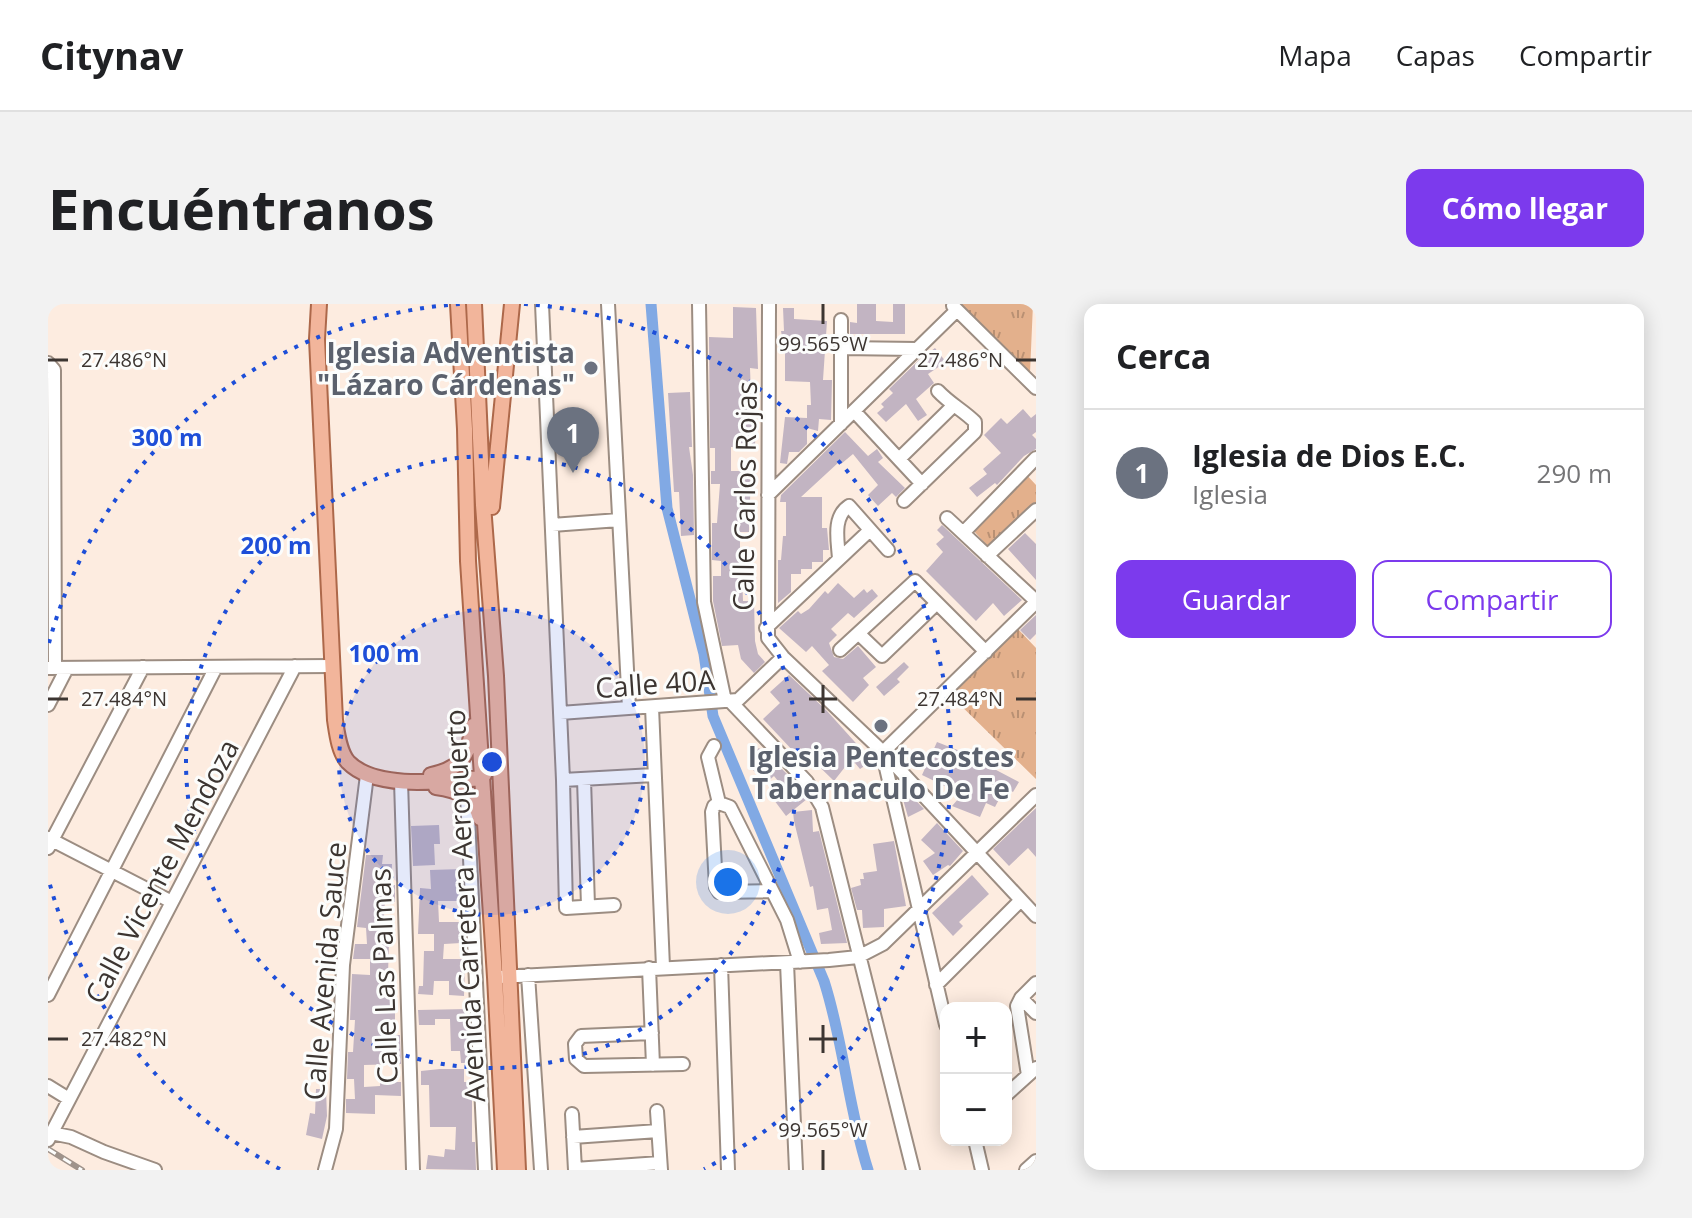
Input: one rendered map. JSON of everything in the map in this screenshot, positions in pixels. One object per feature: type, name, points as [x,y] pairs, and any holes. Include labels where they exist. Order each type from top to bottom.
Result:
[{"type":"main road","points":[[311,304],[317,339]]},
{"type":"main road","points":[[319,304],[317,339],[335,720],[343,754],[349,763],[367,775],[456,791],[467,796],[478,811],[486,849]]},
{"type":"main road","name":"Avenida Carretera Aeropuerto","points":[[458,304],[468,561],[487,865],[501,977],[518,1170]]},
{"type":"main road","name":"Avenida Carretera Aeropuerto","points":[[474,304],[483,505],[497,704],[505,1170]]},
{"type":"main road","points":[[489,564],[493,481],[512,304]]},
{"type":"main road","points":[[405,781],[443,773],[464,758],[470,743],[478,691]]},
{"type":"main road","points":[[405,781],[482,778],[487,768],[497,704]]},
{"type":"street","points":[[542,304],[566,908],[614,905]]},
{"type":"street","points":[[608,304],[629,708]]},
{"type":"street","points":[[699,304],[704,602],[724,701],[807,782],[822,807],[913,1170]]},
{"type":"street","name":"Calle Carlos Rojas","points":[[769,304],[766,628],[772,645],[883,752],[1036,916]]},
{"type":"street","points":[[768,495],[917,349],[954,307],[1036,387]]},
{"type":"street","points":[[841,320],[841,424]]},
{"type":"street","points":[[841,348],[917,349]]},
{"type":"street","points":[[48,705],[57,668],[51,520],[54,370],[49,364]]},
{"type":"street","points":[[1036,380],[1036,387]]},
{"type":"street","points":[[904,501],[975,432],[975,422],[938,391]]},
{"type":"street","points":[[899,459],[953,406]]},
{"type":"street","points":[[854,411],[922,484]]},
{"type":"street","points":[[964,532],[1036,458]]},
{"type":"street","points":[[1026,468],[1036,479]]},
{"type":"street","points":[[839,559],[838,522],[844,508],[849,506],[888,550]]},
{"type":"street","points":[[987,556],[1036,510]]},
{"type":"street","points":[[940,1002],[883,752],[1036,601],[947,518]]},
{"type":"street","points":[[552,525],[619,520]]},
{"type":"street","points":[[766,628],[869,531]]},
{"type":"street","points":[[840,650],[915,581],[986,652]]},
{"type":"street","points":[[859,634],[882,656],[937,603]]},
{"type":"street","name":"Calle 40A","points":[[560,713],[724,701],[743,696],[783,657]]},
{"type":"street","name":"Calle Vicente Mendoza","points":[[50,1136],[295,666]]},
{"type":"street","points":[[57,668],[333,666]]},
{"type":"street","points":[[143,667],[49,842],[172,902]]},
{"type":"street","points":[[48,995],[216,667]]},
{"type":"street","points":[[652,707],[656,968],[653,1065]]},
{"type":"street","points":[[714,746],[708,757],[719,803]]},
{"type":"street","name":"Calle Avenida Sauce","points":[[325,1170],[336,1129],[343,965],[367,775]]},
{"type":"street","points":[[563,780],[654,775]]},
{"type":"street","points":[[584,779],[588,906]]},
{"type":"street","name":"Calle Las Palmas","points":[[405,781],[413,1170]]},
{"type":"street","points":[[501,977],[796,963],[858,957],[883,944],[1036,795]]},
{"type":"street","points":[[467,796],[485,1170]]},
{"type":"street","points":[[719,803],[730,807],[787,920],[796,963],[796,1170]]},
{"type":"street","points":[[719,803],[712,812],[716,887],[719,892],[772,891]]},
{"type":"street","points":[[936,985],[1021,900]]},
{"type":"street","points":[[721,965],[728,1170]]},
{"type":"street","points":[[528,975],[541,1170]]},
{"type":"street","points":[[1012,1089],[1032,1071],[1017,1012],[1021,998],[1036,983]]},
{"type":"street","points":[[1021,998],[1036,1013]]},
{"type":"street","points":[[652,1033],[581,1036],[575,1044],[576,1059],[584,1066],[683,1064]]},
{"type":"street","points":[[48,1086],[69,1099]]},
{"type":"street","points":[[572,1114],[575,1170],[660,1167],[657,1111]]},
{"type":"street","points":[[573,1137],[658,1131]]},
{"type":"street","points":[[50,1136],[71,1137],[155,1170]]},
{"type":"street","points":[[976,1146],[982,1170]]},
{"type":"street","points":[[1026,1170],[1036,1161]]},
{"type":"green space","points":[[959,304],[1033,304],[1030,373]]},
{"type":"green space","points":[[1024,472],[1036,485],[1036,516],[995,554],[972,529]]},
{"type":"green space","points":[[1017,628],[1036,648],[1036,779],[949,694]]},
{"type":"building","points":[[857,304],[876,304],[876,321],[893,322],[893,304],[905,304],[905,334],[850,334],[850,322],[857,323]]},
{"type":"building","points":[[733,307],[756,308],[758,369],[750,368],[751,395],[756,395],[755,448],[731,447],[731,471],[751,471],[749,532],[740,532],[740,559],[741,566],[753,566],[753,575],[742,575],[743,601],[754,601],[755,641],[758,654],[765,662],[754,673],[741,659],[738,645],[722,646],[713,601],[713,576],[721,576],[721,561],[712,560],[712,523],[717,523],[720,484],[711,484],[711,471],[715,471],[715,448],[710,448],[709,337],[733,338]]},
{"type":"building","points":[[783,308],[794,308],[794,319],[827,321],[823,380],[832,380],[831,420],[819,419],[818,431],[807,428],[807,444],[799,452],[789,452],[787,464],[780,463],[785,417],[807,418],[807,405],[811,405],[810,382],[785,381],[781,331],[784,331]]},
{"type":"building","points":[[935,348],[946,362],[928,374],[934,383],[916,399],[927,415],[918,421],[906,404],[886,422],[877,413],[884,407],[881,404],[893,393],[889,389]]},
{"type":"building","points":[[690,392],[692,447],[689,447],[693,475],[694,535],[681,536],[679,492],[674,492],[668,393]]},
{"type":"building","points":[[1023,409],[1031,418],[1036,414],[1036,432],[1032,435],[1036,439],[1036,449],[1024,456],[997,485],[995,483],[977,497],[969,488],[987,474],[983,469],[1001,453],[984,435],[1001,418],[1007,424]]},
{"type":"building","points":[[845,432],[868,456],[877,449],[883,458],[878,462],[905,488],[896,497],[892,493],[878,506],[868,495],[878,485],[853,454],[841,464],[839,462],[801,497],[822,497],[822,528],[827,528],[829,550],[823,550],[823,562],[812,562],[812,569],[801,569],[801,574],[791,574],[791,592],[778,603],[778,560],[781,560],[783,536],[786,536],[786,502],[780,502],[781,495]]},
{"type":"building","points":[[942,525],[1022,600],[1004,616],[993,603],[976,621],[926,571],[943,552],[936,544],[944,537],[937,530]]},
{"type":"building","points":[[1025,533],[1036,544],[1036,580],[1008,549]]},
{"type":"building","points":[[838,583],[854,598],[864,589],[867,593],[872,589],[878,596],[854,618],[848,613],[831,629],[837,635],[829,643],[834,657],[843,659],[858,646],[876,667],[863,678],[869,685],[853,702],[822,671],[829,665],[812,646],[806,652],[779,628],[798,611],[801,614],[809,609],[825,591],[828,594]]},
{"type":"building","points":[[1036,615],[1036,634],[1030,640],[1020,630]]},
{"type":"building","points":[[904,662],[909,667],[897,679],[900,682],[884,696],[876,687]]},
{"type":"building","points":[[789,675],[872,761],[860,769],[855,763],[847,769],[845,767],[834,781],[800,748],[795,753],[763,719],[780,703],[770,692]]},
{"type":"building","points":[[937,742],[1019,782],[1013,792],[1005,788],[995,807],[986,803],[980,817],[952,806],[967,789],[959,793],[922,775]]},
{"type":"building","points":[[759,748],[800,787],[807,799],[786,816],[774,800],[786,791],[774,776],[765,784],[748,764],[753,760],[750,755]]},
{"type":"building","points":[[898,782],[924,809],[908,817]]},
{"type":"building","points":[[1036,808],[1036,857],[1028,848],[1009,866],[993,849]]},
{"type":"building","points":[[812,810],[813,832],[819,831],[847,943],[821,944],[819,933],[832,930],[828,908],[817,910],[793,812]]},
{"type":"building","points":[[937,823],[963,851],[950,866],[933,875],[923,861],[935,853],[921,840]]},
{"type":"building","points":[[439,825],[440,844],[434,844],[435,865],[413,866],[411,826]]},
{"type":"building","points":[[894,841],[906,906],[884,909],[884,927],[863,928],[862,910],[857,910],[851,888],[861,885],[863,873],[877,871],[873,844]]},
{"type":"building","points":[[366,855],[383,855],[382,864],[392,864],[391,885],[395,885],[395,902],[385,902],[383,930],[394,929],[394,942],[389,942],[388,974],[392,974],[391,1005],[395,1006],[395,1035],[400,1035],[401,1064],[364,1065],[364,1087],[380,1086],[380,1082],[401,1082],[401,1096],[375,1095],[375,1114],[346,1113],[346,1099],[355,1099],[354,1079],[347,1079],[348,1052],[353,1052],[355,1020],[350,1020],[352,974],[370,975],[370,959],[353,959],[355,944],[367,944],[366,928],[357,927]]},
{"type":"building","points":[[462,869],[463,901],[438,901],[439,922],[460,922],[461,943],[444,944],[443,959],[465,959],[464,996],[449,995],[449,981],[434,981],[433,995],[418,994],[419,986],[423,986],[424,951],[434,951],[434,934],[418,934],[420,888],[431,889],[430,870]]},
{"type":"building","points":[[972,875],[989,894],[959,922],[963,926],[953,936],[932,913]]},
{"type":"building","points":[[467,1009],[471,1063],[461,1063],[460,1051],[451,1051],[450,1019],[435,1019],[435,1025],[419,1025],[418,1010]]},
{"type":"building","points":[[464,1069],[464,1082],[472,1082],[472,1142],[475,1142],[476,1170],[426,1169],[428,1155],[444,1157],[445,1149],[455,1150],[456,1127],[430,1127],[429,1085],[421,1085],[421,1071]]},
{"type":"building","points":[[316,1089],[326,1089],[327,1116],[322,1139],[306,1135],[310,1113],[315,1114]]},
{"type":"waterway","points":[[651,304],[667,508],[704,654],[713,716],[824,981],[868,1170]]},
{"type":"railway","points":[[48,1149],[82,1170]]},
{"type":"place","name":"Iglesia Adventista \"Lázaro Cárdenas\"","points":[[591,368]]},
{"type":"place","name":"Iglesia de Dios E.C.","points":[[573,473]]},
{"type":"place","name":"Iglesia Pentecostes Tabernaculo De Fe","points":[[881,726]]}]
